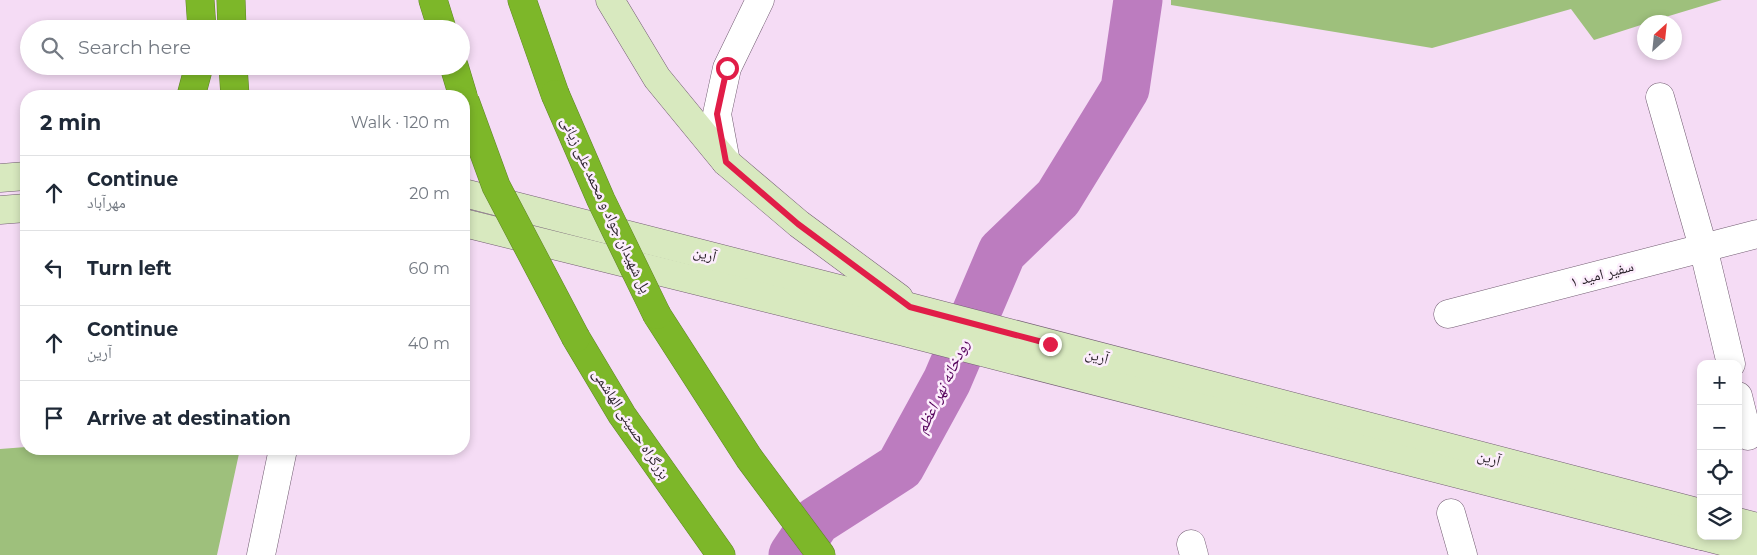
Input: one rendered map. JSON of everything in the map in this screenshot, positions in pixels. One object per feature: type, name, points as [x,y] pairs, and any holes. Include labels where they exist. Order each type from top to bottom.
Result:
[{"type":"highway","points":[[200,0],[201,20]]},
{"type":"highway","points":[[231,0],[232,20]]},
{"type":"highway","points":[[433,0],[439,20]]},
{"type":"highway","name":"پل شهیدان جواد و محمد علی زیانی","points":[[522,0],[555,94],[600,200],[657,315],[749,458],[821,555]]},
{"type":"highway","points":[[193,90],[197,75]]},
{"type":"highway","points":[[234,75],[235,90]]},
{"type":"highway","points":[[457,75],[462,90]]},
{"type":"highway","name":"بزرگراه حسینی الهاشمی","points":[[470,114],[496,186],[576,338],[622,415],[721,555]]},
{"type":"street","points":[[610,0],[657,78],[726,162],[907,320]]},
{"type":"street","points":[[726,162],[717,114],[727,68],[760,0]]},
{"type":"street","points":[[1660,97],[1703,247],[1729,360]]},
{"type":"street","points":[[0,178],[20,176]]},
{"type":"street","name":"آرین","points":[[470,195],[907,320],[1047,356],[1697,535]]},
{"type":"street","points":[[0,210],[20,208]]},
{"type":"street","name":"آرین","points":[[470,224],[907,320]]},
{"type":"street","name":"سفیر امید ۱","points":[[1448,314],[1757,234]]},
{"type":"street","name":"آرین","points":[[1047,356],[1697,511]]},
{"type":"street","points":[[1740,405],[1748,436]]},
{"type":"street","points":[[261,555],[282,455]]},
{"type":"street","points":[[1451,512],[1462,555]]},
{"type":"street","points":[[1742,523],[1757,527]]},
{"type":"street","name":"آرین","points":[[1717,540],[1757,550]]},
{"type":"green space","points":[[1171,0],[1722,0],[1672,15],[1637,15],[1637,26],[1594,40],[1571,9],[1432,48],[1171,5]]},
{"type":"green space","points":[[20,447],[20,455],[239,455],[217,555],[0,555],[0,449]]},
{"type":"waterway","name":"رودخانه نهر اعظم","points":[[793,555],[816,521],[900,467],[947,381],[1002,252],[1058,198],[1125,89],[1138,0]]},
{"type":"route","points":[[727,68],[717,114],[726,162],[798,224],[910,307],[1050,344]]}]
